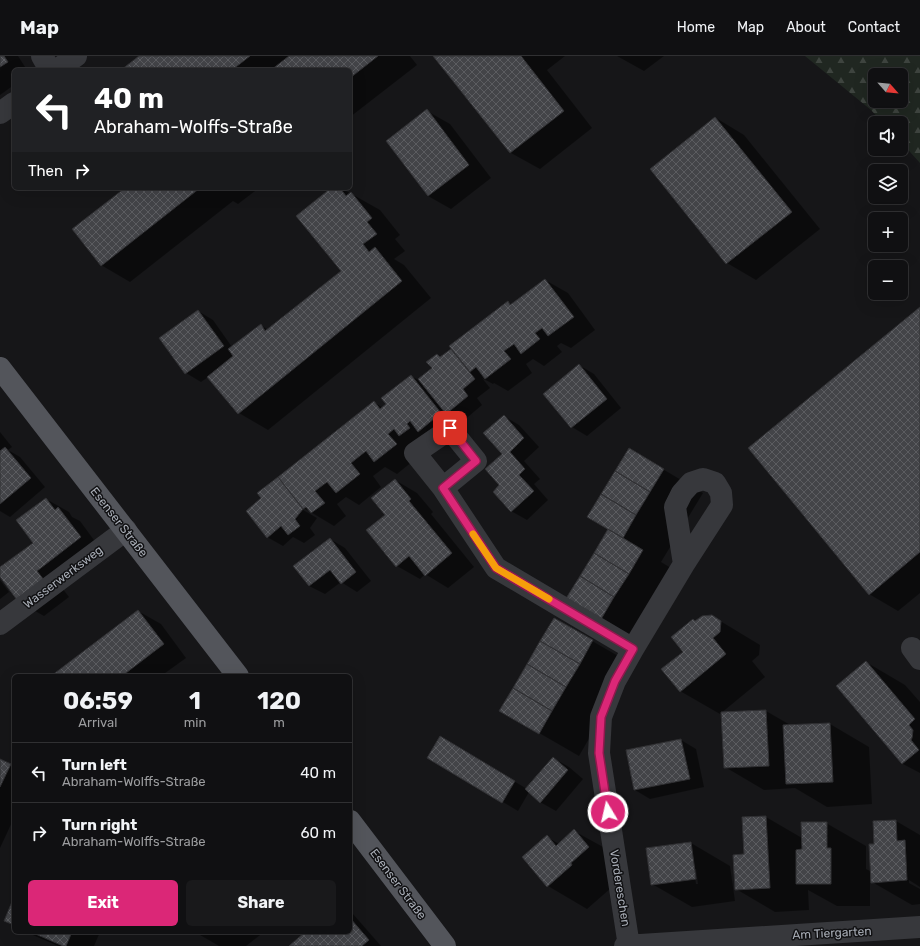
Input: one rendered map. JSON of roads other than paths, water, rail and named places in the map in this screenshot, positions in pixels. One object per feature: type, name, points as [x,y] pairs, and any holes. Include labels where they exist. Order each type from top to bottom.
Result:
[{"type":"main road","name":"Esenser Straße","points":[[0,368],[236,674]]},
{"type":"main road","name":"Esenser Straße","points":[[352,824],[445,946]]},
{"type":"street","points":[[42,56],[49,68]]},
{"type":"street","points":[[60,68],[76,56]]},
{"type":"street","points":[[0,113],[12,104]]},
{"type":"street","points":[[443,488],[496,568],[633,649]]},
{"type":"street","name":"Wasserwerksweg","points":[[0,624],[126,530]]},
{"type":"street","name":"Vordereschen","points":[[629,946],[599,753],[601,717],[615,681],[684,564]]},
{"type":"street","name":"Am Tiergarten","points":[[625,946],[799,940],[920,927]]}]
